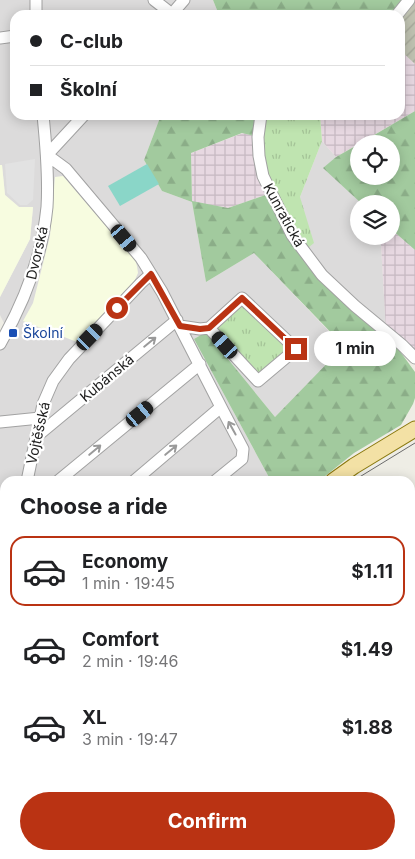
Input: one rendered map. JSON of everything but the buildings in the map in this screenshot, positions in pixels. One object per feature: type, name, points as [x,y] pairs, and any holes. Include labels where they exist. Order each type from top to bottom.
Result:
[{"type":"main road","points":[[340,476],[414,428]]},
{"type":"street","points":[[154,0],[167,10]]},
{"type":"street","points":[[175,10],[184,0]]},
{"type":"street","points":[[401,10],[409,0]]},
{"type":"street","name":"Dvorská","points":[[0,344],[13,322],[29,286],[43,234],[47,206],[47,155],[44,120]]},
{"type":"street","points":[[79,120],[47,155],[66,169],[141,258],[179,323],[244,449],[242,459],[221,476]]},
{"type":"street","name":"Kunratická","points":[[260,120],[258,143],[262,176],[292,235],[322,275],[415,358]]},
{"type":"street","name":"Vojtěšská","points":[[28,476],[40,418],[53,381],[69,359],[151,274]]},
{"type":"street","points":[[179,323],[205,328],[258,381],[296,349],[242,298],[205,328],[190,345]]},
{"type":"street","name":"Kubánská","points":[[36,436],[179,323]]},
{"type":"street","points":[[64,476],[200,364]]},
{"type":"street","points":[[140,476],[221,407]]},
{"type":"street","points":[[0,422],[40,418]]},
{"type":"shaded area","points":[[0,0],[213,0],[217,10],[10,10],[10,120],[159,120],[144,160],[162,191],[192,202],[206,282],[254,253],[344,347],[275,417],[206,332],[194,339],[268,476],[0,476],[0,338],[6,327],[0,315],[0,297],[30,239],[33,208],[19,207],[5,195],[2,165],[0,165]]},
{"type":"shaded area","points":[[409,0],[415,0],[415,64],[405,55],[405,10],[403,10]]},
{"type":"shaded area","points":[[405,55],[415,64],[415,111],[405,117]]},
{"type":"shaded area","points":[[320,120],[400,120],[374,135],[350,135],[350,149],[336,157],[322,141]]},
{"type":"shaded area","points":[[243,133],[258,137],[271,193],[228,208],[192,202],[191,153]]},
{"type":"shaded area","points":[[322,141],[336,157],[324,168],[352,195],[350,195],[350,245],[381,245],[386,332],[304,251],[300,197]]},
{"type":"shaded area","points":[[35,159],[33,200],[27,205],[20,205],[7,193],[5,164]]},
{"type":"shaded area","points":[[147,164],[159,184],[120,206],[108,186]]},
{"type":"shaded area","points":[[0,165],[2,165],[5,195],[19,207],[33,207],[30,239],[0,297]]},
{"type":"shaded area","points":[[63,176],[135,260],[138,273],[134,282],[77,342],[23,321],[33,303],[50,236],[55,177]]},
{"type":"shaded area","points":[[400,237],[415,250],[415,358],[386,332],[381,245],[400,245]]},
{"type":"green space","points":[[213,0],[409,0],[401,10],[217,10]]},
{"type":"green space","points":[[415,111],[415,250],[400,237],[400,195],[352,195],[323,168],[350,149],[350,185],[400,185],[400,135],[374,135],[400,120],[405,120],[405,117]]},
{"type":"green space","points":[[159,120],[260,120],[258,137],[242,133],[191,153],[192,201],[228,208],[271,193],[304,251],[386,332],[415,372],[415,398],[401,425],[354,453],[325,476],[268,476],[194,339],[206,332],[275,417],[344,346],[254,253],[206,282],[192,202],[162,191],[144,160]]},
{"type":"green space","points":[[261,120],[320,120],[322,141],[300,197],[314,243],[304,251],[266,183]]},
{"type":"green space","points":[[242,300],[291,349],[258,375],[211,327]]},
{"type":"tram line","points":[[361,476],[415,443]]},
{"type":"place","name":"Školní","points":[[13,333]]},
{"type":"route","points":[[117,308],[151,274],[180,326],[200,329],[209,328],[242,298],[296,349]]}]
